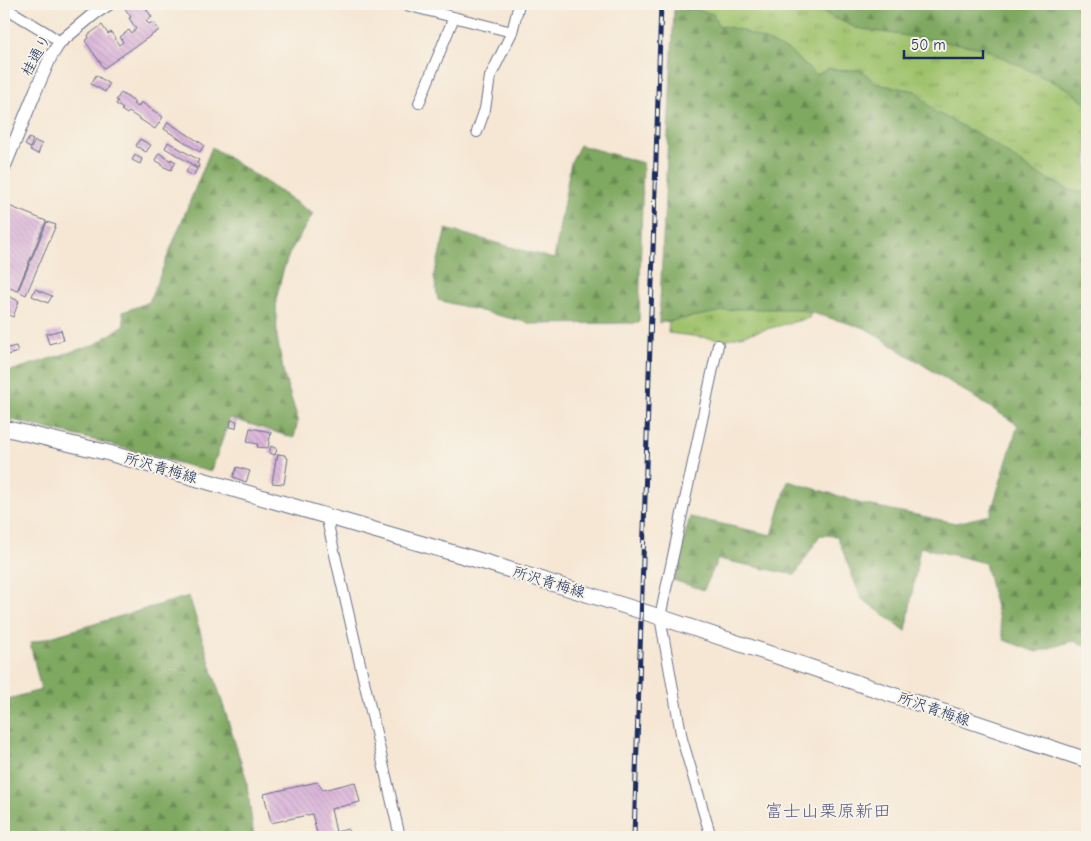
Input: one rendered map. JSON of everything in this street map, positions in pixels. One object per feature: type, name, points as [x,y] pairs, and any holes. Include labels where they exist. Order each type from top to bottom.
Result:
[{"type":"main road","name":"所沢青梅線","points":[[4,428],[109,453],[488,563],[660,616],[1087,760]]},
{"type":"street","name":"桂通り","points":[[4,168],[51,56],[60,42],[94,13],[109,4]]},
{"type":"street","points":[[402,4],[512,32]]},
{"type":"street","points":[[477,132],[485,109],[490,77],[512,32],[519,4]]},
{"type":"street","points":[[4,7],[60,42]]},
{"type":"street","points":[[419,103],[454,17]]},
{"type":"street","points":[[710,837],[682,739],[660,616],[718,344]]},
{"type":"street","points":[[326,516],[400,837]]},
{"type":"green space","points":[[686,4],[1087,4],[1087,385],[821,268],[809,318],[725,340],[668,333],[680,153]]},
{"type":"green space","points":[[805,4],[1087,4],[1087,105],[1070,90],[983,48],[856,28]]},
{"type":"green space","points":[[693,9],[713,14],[718,25],[741,30],[788,50],[816,75],[828,69],[861,70],[877,84],[916,91],[934,111],[990,141],[1032,171],[1072,191],[1087,193],[1087,646],[1073,641],[1036,652],[1004,640],[985,563],[920,547],[906,631],[861,598],[837,536],[820,535],[795,575],[718,559],[704,590],[673,580],[690,517],[772,535],[788,481],[862,504],[956,523],[990,515],[1018,425],[865,328],[798,309],[735,309],[659,323],[674,10]]},
{"type":"green space","points":[[580,145],[643,163],[639,323],[532,324],[438,300],[434,276],[446,229],[554,259],[571,162]]},
{"type":"green space","points":[[212,147],[313,214],[290,252],[276,300],[277,337],[284,375],[298,420],[294,438],[230,418],[211,472],[4,418],[4,373],[96,344],[124,325],[123,312],[149,302]]},
{"type":"green space","points":[[189,596],[246,778],[254,837],[4,837],[4,700],[41,690],[30,643]]},
{"type":"building","points":[[128,4],[143,4],[152,17],[146,21],[149,24],[153,22],[159,30],[104,68],[85,41],[89,38],[88,35],[102,25],[108,34],[111,32],[119,45],[123,42],[120,37],[129,30],[131,33],[136,29],[124,7]]},
{"type":"building","points":[[96,75],[109,84],[105,92],[91,84]]},
{"type":"building","points":[[121,93],[135,102],[133,104],[138,107],[141,102],[163,117],[155,129],[129,112],[127,114],[121,110],[123,109],[116,104],[118,101],[116,100]]},
{"type":"building","points":[[168,122],[204,145],[200,152],[164,129]]},
{"type":"building","points":[[29,138],[33,140],[30,148],[25,145]]},
{"type":"building","points":[[140,139],[151,145],[146,152],[136,146]]},
{"type":"building","points":[[35,141],[42,144],[38,154],[30,150]]},
{"type":"building","points":[[168,142],[199,160],[197,163],[199,165],[198,168],[165,148]]},
{"type":"building","points":[[159,153],[176,162],[171,170],[155,160]]},
{"type":"building","points":[[135,155],[142,159],[140,164],[132,160]]},
{"type":"building","points":[[190,165],[197,169],[193,176],[186,172]]},
{"type":"building","points":[[4,204],[46,221],[17,291],[4,285]]},
{"type":"building","points":[[47,222],[56,225],[26,295],[18,291]]},
{"type":"building","points":[[35,289],[52,296],[48,303],[32,296]]},
{"type":"building","points":[[4,294],[19,301],[13,317],[4,313]]},
{"type":"building","points":[[61,330],[64,340],[49,344],[46,334]]},
{"type":"building","points":[[16,346],[18,352],[4,356],[4,349]]},
{"type":"building","points":[[231,420],[237,421],[236,428],[230,427]]},
{"type":"building","points":[[250,428],[271,432],[268,448],[257,447],[258,444],[247,442]]},
{"type":"building","points":[[271,446],[277,449],[275,455],[269,453]]},
{"type":"building","points":[[278,454],[285,455],[288,458],[284,484],[272,483]]},
{"type":"building","points":[[237,467],[250,471],[246,482],[233,477]]},
{"type":"building","points":[[317,782],[323,790],[355,782],[360,802],[331,809],[336,832],[348,829],[350,837],[318,837],[312,814],[271,823],[264,794]]},
{"type":"railway","points":[[634,837],[661,4]]},
{"type":"district","name":"富士山栗原新田","points":[[828,811]]}]
